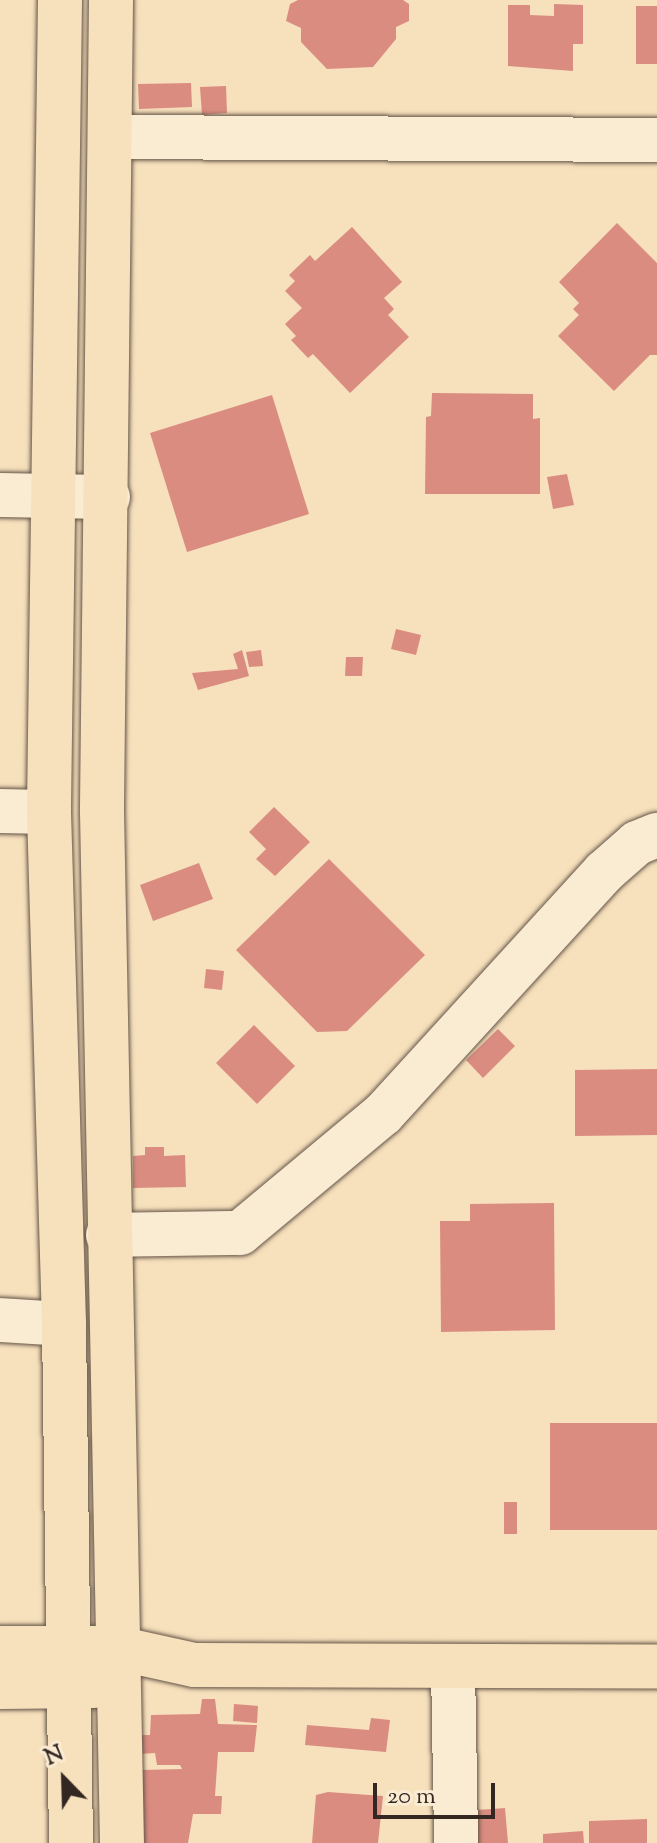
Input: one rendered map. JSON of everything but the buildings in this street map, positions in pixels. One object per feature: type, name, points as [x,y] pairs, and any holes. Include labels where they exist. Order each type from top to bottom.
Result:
[{"type":"main road","points":[[60,0],[49,812],[64,1324],[71,1843]]},
{"type":"main road","points":[[111,0],[108,497],[102,812],[122,1843]]},
{"type":"main road","points":[[0,1648],[67,1668]]},
{"type":"main road","points":[[0,1687],[67,1668],[118,1666],[657,1667]]},
{"type":"street","points":[[110,137],[657,140]]},
{"type":"street","points":[[0,495],[108,497]]},
{"type":"street","points":[[0,811],[49,812]]},
{"type":"street","points":[[108,1235],[240,1233],[383,1114],[604,872],[637,843],[657,835]]},
{"type":"street","points":[[0,1320],[64,1324]]},
{"type":"street","points":[[453,1666],[456,1843]]}]
